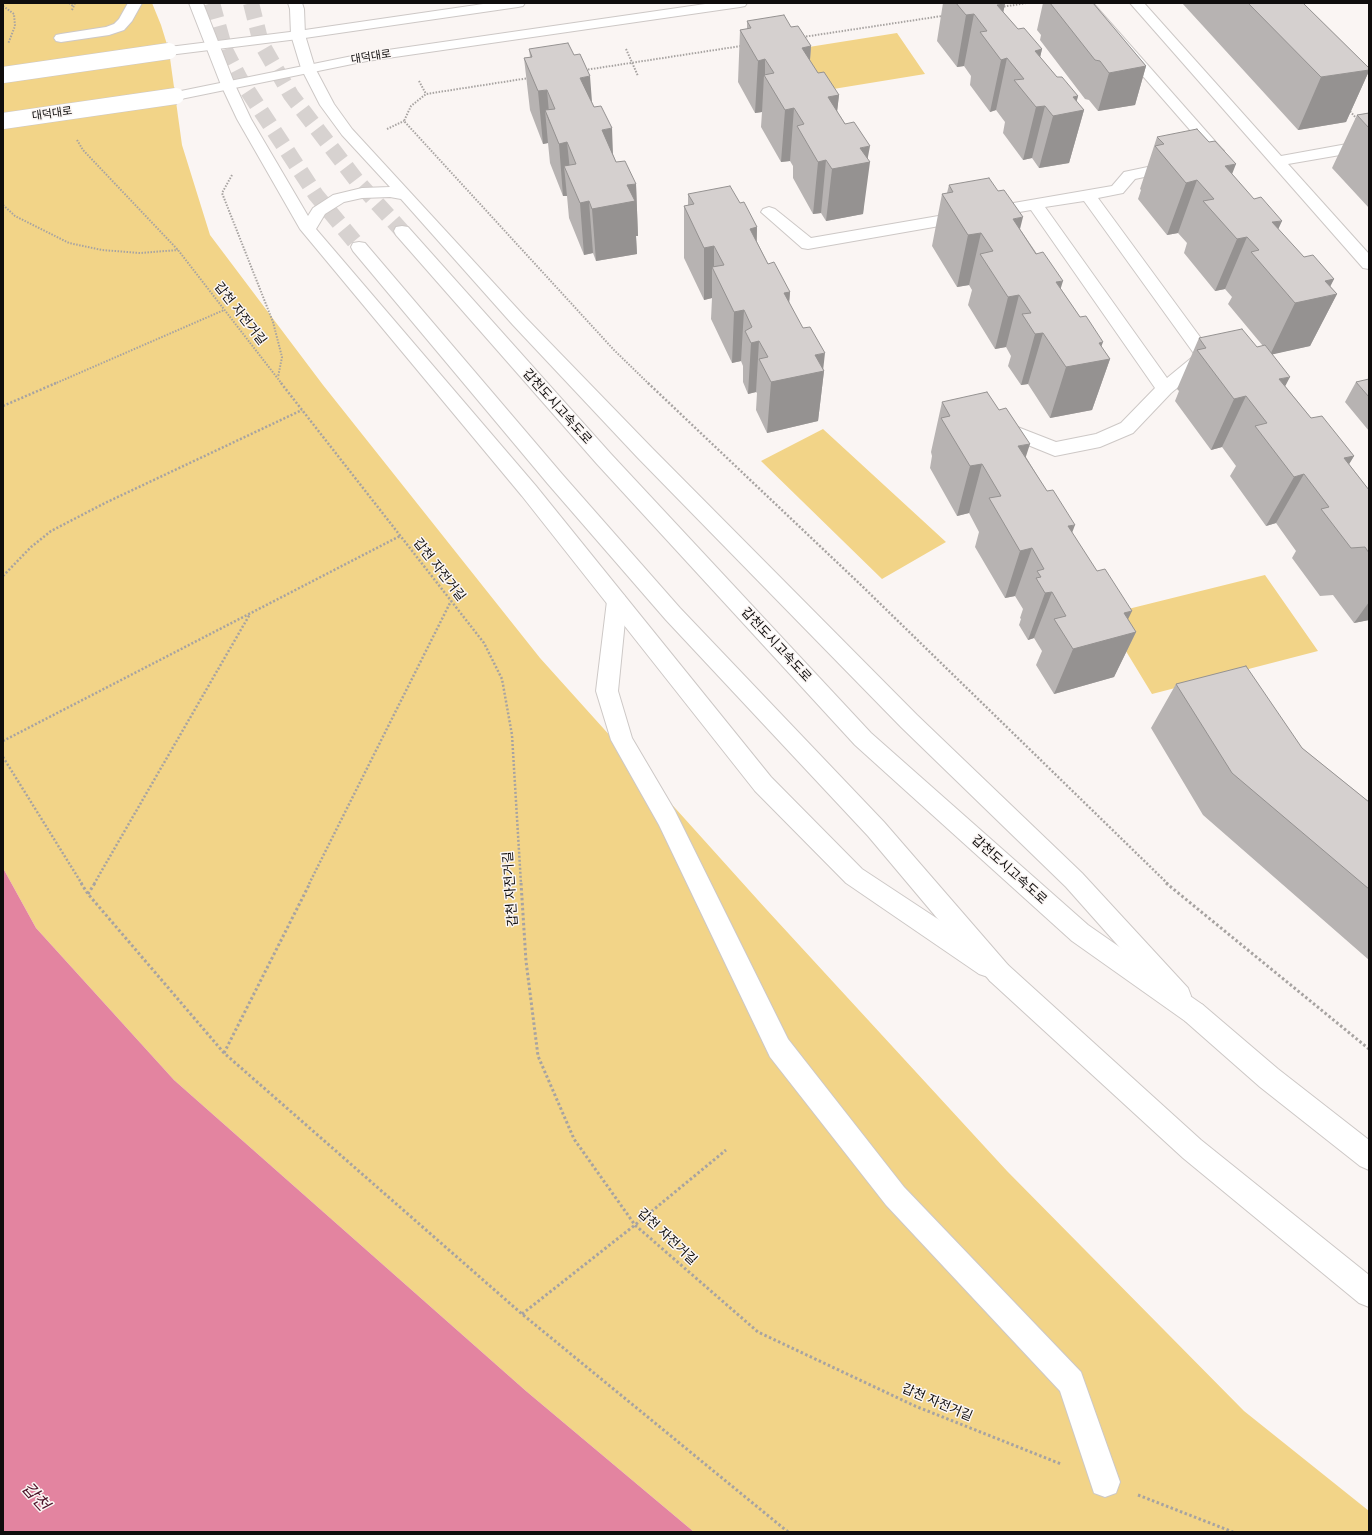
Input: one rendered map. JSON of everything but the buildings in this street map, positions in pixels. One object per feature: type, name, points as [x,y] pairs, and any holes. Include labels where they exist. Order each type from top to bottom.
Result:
[{"type":"main road","points":[[61,38],[109,31],[119,27],[125,21],[135,3]]},
{"type":"main road","points":[[196,3],[202,23],[213,45],[228,85],[244,119],[308,229],[529,491],[764,784],[854,876],[999,973]]},
{"type":"main road","points":[[295,3],[298,9],[298,35],[308,68],[326,105],[343,126],[519,321],[639,448],[909,721],[1074,880],[1194,1014],[1269,1078],[1369,1156]]},
{"type":"main road","points":[[3,75],[213,45],[298,35],[518,3]]},
{"type":"main road","name":"대덕대로","points":[[3,121],[176,96],[308,68],[375,56],[740,3]]},
{"type":"main road","points":[[1086,3],[1220,157],[1205,160]]},
{"type":"main road","points":[[1137,3],[1369,264]]},
{"type":"main road","points":[[1277,161],[1369,145]]},
{"type":"main road","points":[[769,212],[808,244],[1117,190],[1130,175],[1190,163]]},
{"type":"main road","points":[[308,229],[319,211],[338,198],[362,193],[390,192],[406,195]]},
{"type":"main road","points":[[980,418],[1056,449],[1100,440],[1127,428],[1165,389],[1205,356],[1088,195]]},
{"type":"main road","points":[[1035,204],[1165,389]]},
{"type":"main road","name":"갑천도시고속도로","points":[[402,231],[604,459],[863,739],[1080,933],[1194,1014]]},
{"type":"main road","points":[[360,248],[555,479],[673,614],[876,829],[999,973],[1192,1149],[1369,1293]]},
{"type":"main road","points":[[617,601],[607,692],[622,740],[667,818],[779,1048],[895,1196],[1071,1382],[1105,1482]]},
{"type":"path","points":[[61,38],[74,4],[69,3]]},
{"type":"path","points":[[996,8],[1027,3]]},
{"type":"path","points":[[3,6],[14,14],[15,26],[10,42],[6,46]]},
{"type":"path","points":[[798,38],[948,15]]},
{"type":"path","points":[[580,71],[743,46]]},
{"type":"path","points":[[626,49],[638,76]]},
{"type":"path","points":[[387,129],[404,121],[411,106],[426,94],[535,78]]},
{"type":"path","points":[[419,81],[426,94]]},
{"type":"path","points":[[1347,109],[1358,120]]},
{"type":"path","points":[[404,121],[614,350],[868,591],[1172,888],[1369,1049]]},
{"type":"path","name":"갑천 자전거길","points":[[76,138],[83,150],[178,250],[484,643],[502,679],[512,735],[526,961],[538,1056],[574,1139],[635,1225],[758,1332],[915,1406],[1233,1532]]},
{"type":"path","points":[[232,175],[222,193],[273,322],[282,357],[278,378]]},
{"type":"path","points":[[3,205],[15,216],[68,243],[102,250],[140,253],[178,250]]},
{"type":"path","points":[[3,406],[225,310]]},
{"type":"path","points":[[3,576],[31,547],[51,531],[106,503],[302,410]]},
{"type":"path","points":[[3,741],[400,536]]},
{"type":"path","points":[[224,1053],[451,601]]},
{"type":"path","points":[[88,894],[251,613]]},
{"type":"path","points":[[3,757],[88,894],[224,1053],[522,1314],[788,1532]]},
{"type":"path","points":[[522,1314],[635,1225],[726,1150]]},
{"type":"shaded area","points":[[3,3],[152,3],[169,51],[182,145],[210,235],[323,385],[540,658],[766,909],[1007,1171],[1244,1411],[1369,1511],[1369,1532],[694,1532],[526,1391],[174,1080],[36,928],[3,868]]},
{"type":"shaded area","points":[[897,33],[925,74],[815,92],[790,50]]},
{"type":"shaded area","points":[[823,429],[946,542],[882,579],[761,461]]},
{"type":"shaded area","points":[[1265,575],[1318,651],[1152,694],[1104,615]]},
{"type":"water","name":"갑천","points":[[3,868],[36,928],[174,1080],[526,1391],[694,1532],[3,1532]]},
{"type":"tunnel","points":[[212,3],[225,50],[240,79],[316,195],[359,247]]},
{"type":"tunnel","points":[[251,3],[261,43],[291,95],[357,181],[402,231]]}]
